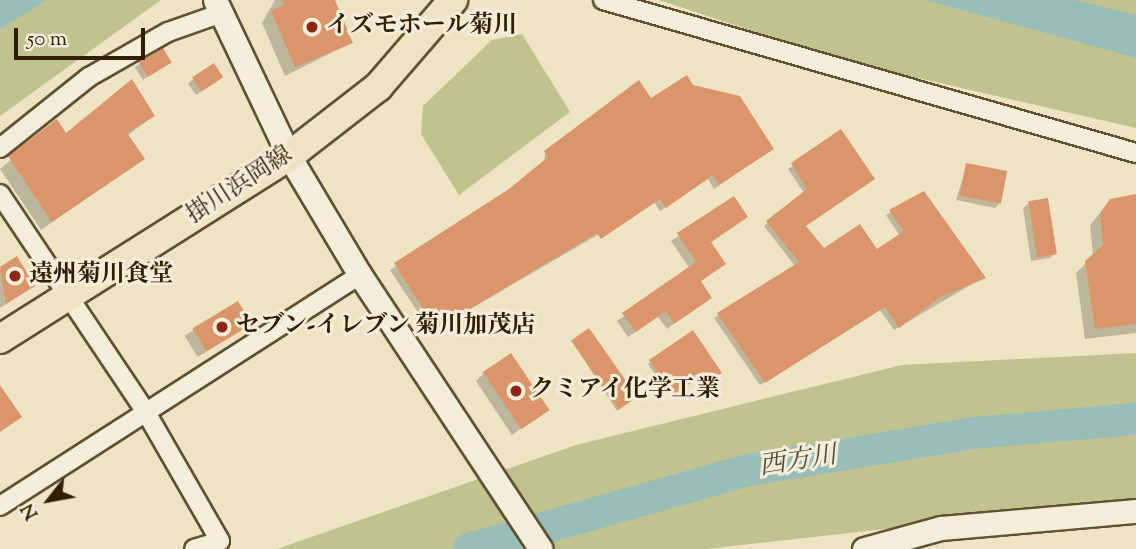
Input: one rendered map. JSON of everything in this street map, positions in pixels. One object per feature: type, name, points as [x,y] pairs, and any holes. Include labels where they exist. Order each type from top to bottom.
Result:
[{"type":"main road","name":"掛川浜岡線","points":[[0,339],[289,156],[378,87],[453,0]]},
{"type":"street","points":[[603,0],[1136,153]]},
{"type":"street","points":[[0,148],[89,77],[218,6],[289,156],[360,275],[541,549]]},
{"type":"street","points":[[0,194],[65,297],[147,414],[220,541],[194,549]]},
{"type":"street","points":[[0,506],[360,275]]},
{"type":"street","points":[[864,549],[941,527],[1136,511]]},
{"type":"green space","points":[[0,0],[161,0],[0,116]]},
{"type":"green space","points":[[659,0],[1136,0],[1136,128],[840,60]]},
{"type":"green space","points":[[522,34],[570,112],[459,195],[421,134],[423,106],[492,40]]},
{"type":"green space","points":[[1136,353],[1136,501],[707,549],[277,549],[576,445],[902,365]]},
{"type":"water","points":[[0,0],[47,0],[0,29]]},
{"type":"water","points":[[926,0],[1074,0],[1136,15],[1136,58]]},
{"type":"building","name":"イズモホール菊川","points":[[282,0],[335,0],[353,43],[295,67],[271,11],[284,5]]},
{"type":"building","points":[[163,48],[172,63],[148,77],[139,62]]},
{"type":"building","points":[[214,63],[223,77],[201,91],[192,77]]},
{"type":"building","points":[[687,75],[693,85],[740,96],[774,149],[719,185],[713,175],[666,208],[660,199],[601,239],[597,233],[436,329],[394,263],[509,189],[548,157],[544,151],[639,80],[651,98]]},
{"type":"building","points":[[132,79],[155,116],[127,133],[145,159],[52,222],[8,156],[57,119],[66,133]]},
{"type":"building","points":[[841,129],[875,179],[806,226],[824,248],[860,224],[877,249],[904,231],[889,210],[924,191],[986,278],[939,298],[899,328],[885,307],[765,383],[717,313],[799,262],[766,221],[807,189],[791,163]]},
{"type":"building","points":[[966,163],[1007,171],[1001,203],[960,195]]},
{"type":"building","points":[[1136,194],[1136,324],[1095,329],[1085,261],[1103,245],[1100,213],[1110,199]]},
{"type":"building","points":[[734,196],[748,217],[711,242],[726,264],[701,281],[712,298],[674,324],[666,311],[636,332],[622,313],[696,262],[677,233]]},
{"type":"building","points":[[1048,198],[1057,254],[1037,257],[1028,201]]},
{"type":"building","name":"遠州菊川食堂","points":[[17,256],[35,286],[6,304],[0,267]]},
{"type":"building","name":"セブン-イレブン 菊川加茂店","points":[[238,301],[252,324],[206,351],[193,328]]},
{"type":"building","points":[[589,328],[637,397],[619,409],[571,341]]},
{"type":"building","points":[[693,330],[722,373],[706,383],[701,376],[673,395],[649,360]]},
{"type":"building","name":"クミアイ化学工業","points":[[511,353],[550,410],[521,429],[483,372]]},
{"type":"building","points":[[0,385],[22,417],[0,432]]},
{"type":"waterway","name":"西方川","points":[[469,549],[749,470],[973,433],[1136,419]]},
{"type":"place","name":"イズモホール菊川","points":[[312,27]]},
{"type":"place","name":"遠州菊川食堂","points":[[15,276]]},
{"type":"place","name":"セブン-イレブン 菊川加茂店","points":[[222,327]]},
{"type":"place","name":"クミアイ化学工業","points":[[516,391]]}]
